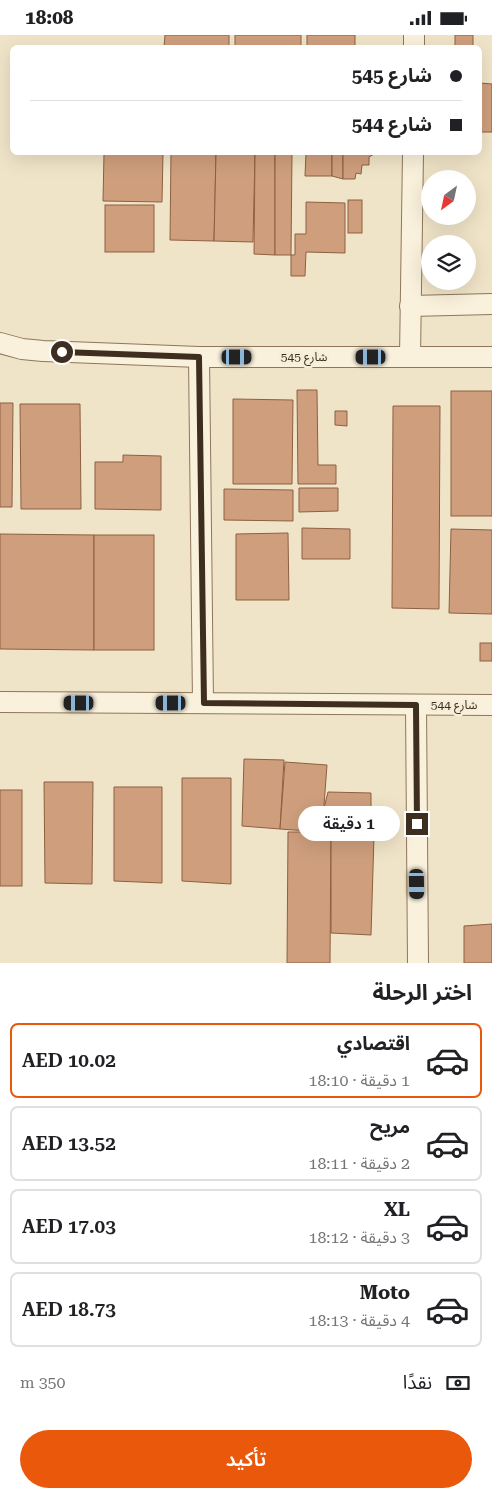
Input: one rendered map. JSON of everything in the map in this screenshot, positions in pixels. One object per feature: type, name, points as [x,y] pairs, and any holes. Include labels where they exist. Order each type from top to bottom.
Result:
[{"type":"street","points":[[410,357],[412,155]]},
{"type":"street","points":[[410,306],[492,304]]},
{"type":"street","name":"شارع 545","points":[[0,343],[22,349],[43,351],[199,357],[492,357]]},
{"type":"street","points":[[199,357],[204,703]]},
{"type":"street","name":"شارع 544","points":[[0,702],[492,705]]},
{"type":"street","name":"شارع 544","points":[[416,705],[418,963]]},
{"type":"building","points":[[165,35],[229,35],[229,45],[164,45]]},
{"type":"building","points":[[235,35],[301,35],[301,45],[235,45]]},
{"type":"building","points":[[307,35],[355,35],[355,45],[307,45]]},
{"type":"building","points":[[455,35],[473,35],[473,45],[455,45]]},
{"type":"building","points":[[482,83],[492,84],[492,132],[482,132]]},
{"type":"building","points":[[104,155],[163,155],[162,202],[103,201]]},
{"type":"building","points":[[171,155],[216,155],[214,241],[170,240]]},
{"type":"building","points":[[216,155],[255,155],[253,242],[214,241]]},
{"type":"building","points":[[255,155],[275,155],[275,255],[254,254]]},
{"type":"building","points":[[275,155],[292,155],[291,255],[275,255]]},
{"type":"building","points":[[306,155],[332,155],[332,176],[305,176]]},
{"type":"building","points":[[332,155],[343,155],[343,179],[332,176]]},
{"type":"building","points":[[343,155],[372,155],[369,157],[369,165],[362,165],[361,174],[356,173],[355,179],[343,179]]},
{"type":"building","points":[[348,200],[362,200],[362,233],[348,233]]},
{"type":"building","points":[[306,202],[345,203],[345,253],[306,252],[305,276],[291,276],[291,255],[295,255],[295,234],[306,234]]},
{"type":"building","points":[[105,205],[154,205],[154,252],[105,252]]},
{"type":"building","points":[[297,390],[317,390],[318,465],[336,465],[336,484],[298,484]]},
{"type":"building","points":[[451,391],[492,391],[492,516],[451,516]]},
{"type":"building","points":[[233,399],[293,400],[292,484],[233,484]]},
{"type":"building","points":[[0,403],[13,403],[12,507],[0,507]]},
{"type":"building","points":[[20,404],[80,404],[81,509],[21,509]]},
{"type":"building","points":[[393,406],[440,406],[439,609],[392,608]]},
{"type":"building","points":[[335,411],[347,411],[347,426],[335,425]]},
{"type":"building","points":[[123,455],[161,456],[161,510],[95,509],[95,462],[123,462]]},
{"type":"building","points":[[299,488],[338,488],[338,511],[299,512]]},
{"type":"building","points":[[224,489],[293,490],[293,521],[224,520]]},
{"type":"building","points":[[302,528],[350,529],[350,559],[302,559]]},
{"type":"building","points":[[451,529],[492,530],[492,614],[449,613]]},
{"type":"building","points":[[288,533],[289,600],[236,600],[236,534]]},
{"type":"building","points":[[0,534],[94,535],[94,650],[0,649]]},
{"type":"building","points":[[94,535],[154,535],[154,650],[94,650]]},
{"type":"building","points":[[480,643],[492,643],[492,661],[480,661]]},
{"type":"building","points":[[244,759],[284,760],[280,829],[242,826]]},
{"type":"building","points":[[285,762],[327,765],[322,832],[280,829]]},
{"type":"building","points":[[182,778],[231,778],[231,884],[182,881]]},
{"type":"building","points":[[44,782],[93,782],[92,884],[45,883]]},
{"type":"building","points":[[114,787],[162,787],[162,883],[114,881]]},
{"type":"building","points":[[0,790],[22,790],[22,886],[0,886]]},
{"type":"building","points":[[328,792],[371,793],[371,808],[324,808]]},
{"type":"building","points":[[288,832],[322,832],[331,834],[330,963],[287,963]]},
{"type":"building","points":[[331,834],[374,836],[371,935],[331,933]]},
{"type":"building","points":[[492,924],[492,963],[464,963],[464,926]]},
{"type":"route","points":[[62,352],[199,357],[204,703],[416,705],[417,824]]}]
